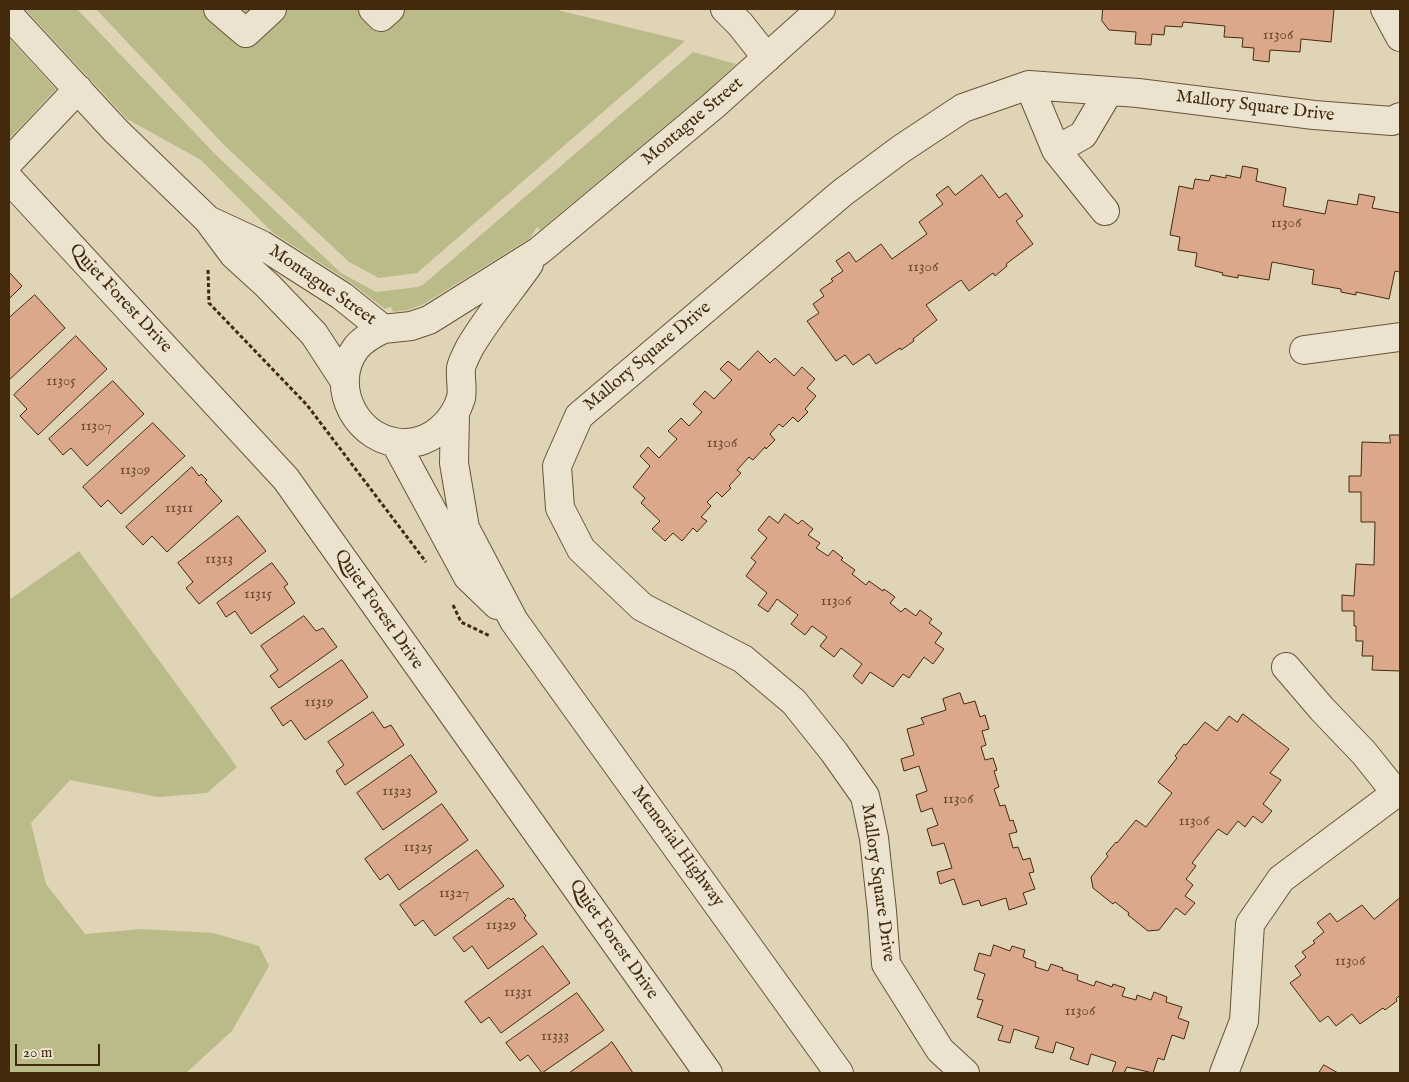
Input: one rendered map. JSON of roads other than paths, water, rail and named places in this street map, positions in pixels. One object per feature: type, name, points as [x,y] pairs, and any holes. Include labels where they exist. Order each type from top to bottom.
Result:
[{"type":"street","points":[[218,9],[246,33],[272,9]]},
{"type":"street","points":[[373,9],[381,17],[390,9]]},
{"type":"street","points":[[725,9],[740,24],[767,58]]},
{"type":"street","name":"Montague Street","points":[[208,220],[262,245],[342,296],[383,328],[411,326],[429,320],[539,251],[714,106],[821,9]]},
{"type":"street","points":[[1385,9],[1400,37]]},
{"type":"street","name":"Montague Street","points":[[9,15],[116,131],[208,220],[234,255],[268,286],[314,334],[344,380]]},
{"type":"street","points":[[1029,85],[1056,150],[1105,211]]},
{"type":"street","name":"Mallory Square Drive","points":[[965,1073],[940,1050],[886,964],[874,838],[865,796],[834,752],[794,702],[743,659],[642,606],[581,549],[560,508],[557,466],[579,416],[842,193],[901,149],[964,108],[1029,85],[1108,91],[1314,115],[1392,121],[1400,117]]},
{"type":"street","points":[[9,162],[78,89]]},
{"type":"street","points":[[1056,150],[1082,135],[1108,91]]},
{"type":"street","name":"Quiet Forest Drive","points":[[9,179],[286,479],[708,1073]]},
{"type":"street","name":"Montague Street","points":[[455,414],[461,397],[461,367],[470,348],[539,251]]},
{"type":"street","points":[[383,328],[368,337],[356,348],[348,364],[344,380],[346,400],[355,417],[368,432],[386,440],[406,443],[425,439],[442,429],[455,414]]},
{"type":"street","points":[[1304,350],[1400,337]]},
{"type":"street","name":"Memorial Highway","points":[[455,414],[454,463],[465,528],[514,621],[839,1073]]},
{"type":"street","name":"Memorial Highway","points":[[395,442],[468,577],[514,621]]},
{"type":"street","points":[[1224,1073],[1244,1021],[1250,924],[1281,878],[1398,791],[1286,667]]}]
